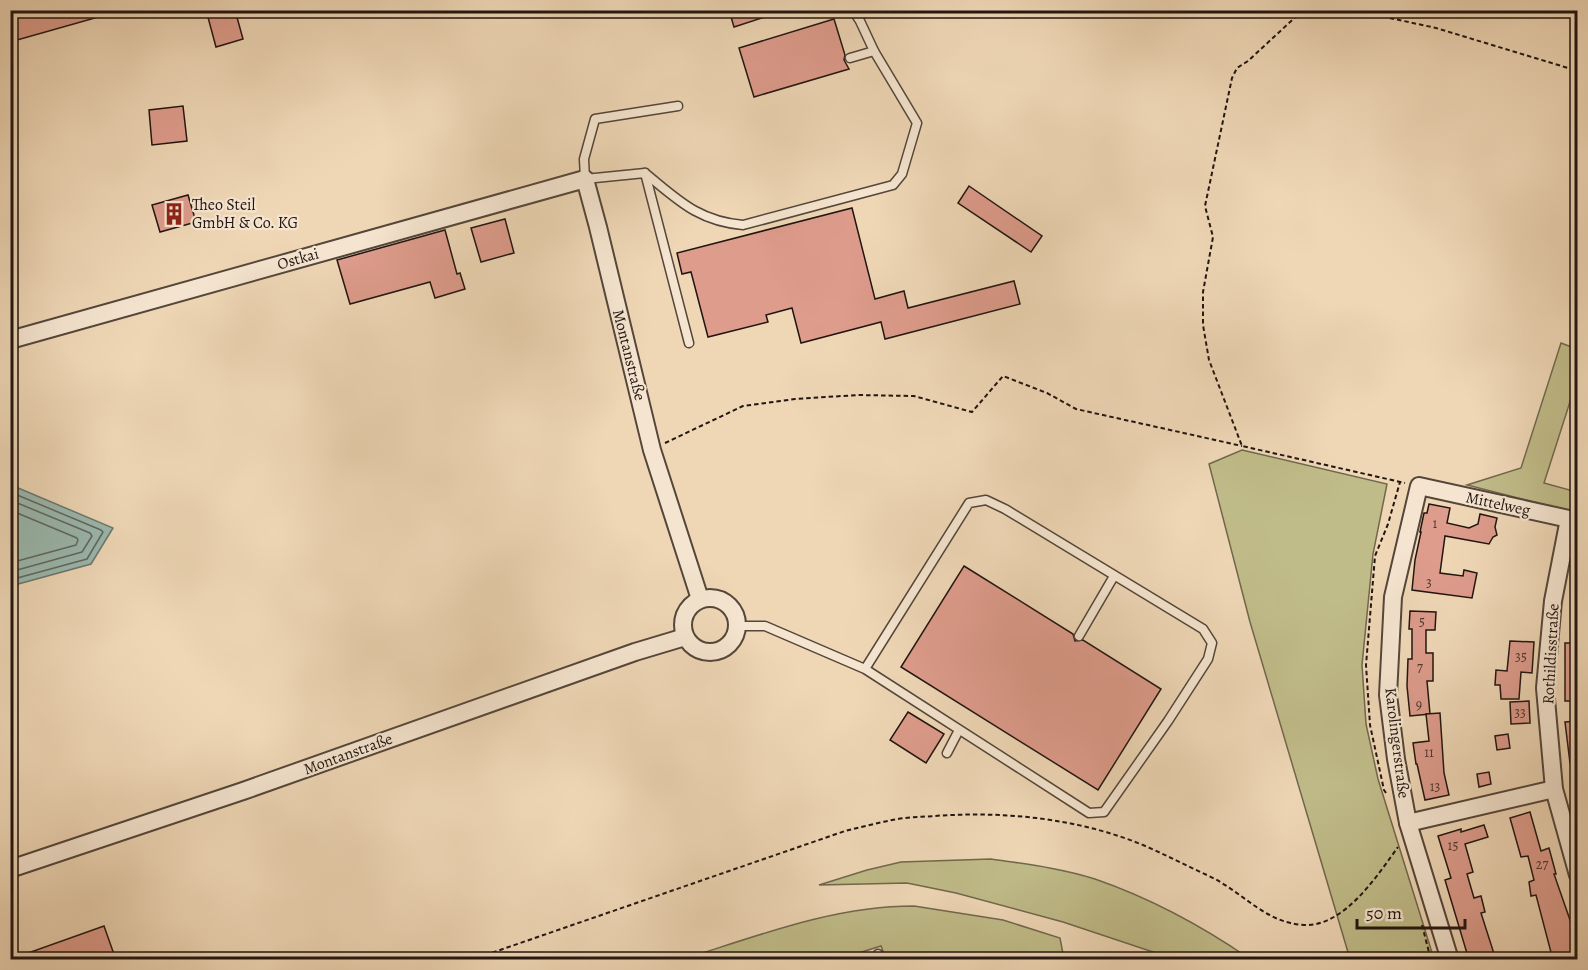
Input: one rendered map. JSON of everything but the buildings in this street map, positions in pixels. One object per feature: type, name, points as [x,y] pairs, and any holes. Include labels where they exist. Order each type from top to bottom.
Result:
[{"type":"street","name":"Ostkai","points":[[10,340],[585,179]]},
{"type":"street","name":"Montanstraße","points":[[585,179],[652,450],[700,599]]},
{"type":"street","name":"Mittelweg","points":[[1419,486],[1573,520]]},
{"type":"street","name":"Karolingerstraße","points":[[1419,486],[1393,597],[1388,695],[1396,759],[1408,823],[1450,960]]},
{"type":"street","name":"Rothildisstraße","points":[[1573,520],[1553,601],[1545,688],[1554,789],[1578,875]]},
{"type":"street","points":[[710,598],[724,602],[731,608],[738,626],[735,638],[729,646],[712,653],[698,651],[690,645],[682,628],[687,609],[700,599],[710,598]]},
{"type":"street","name":"Montanstraße","points":[[10,869],[265,783],[635,652],[685,637]]},
{"type":"street","points":[[1408,823],[1554,789]]},
{"type":"lane","points":[[678,106],[595,119],[584,159],[585,179],[645,173],[689,209],[722,223],[744,225],[893,185],[903,174],[917,123],[874,51],[853,10]]},
{"type":"lane","points":[[850,58],[874,51]]},
{"type":"lane","points":[[645,173],[689,343]]},
{"type":"lane","points":[[738,626],[765,626],[865,669],[1089,813],[1104,812],[1197,677],[1208,659],[1212,643],[1203,629],[1005,509],[986,500],[969,503],[865,669]]},
{"type":"lane","points":[[1079,636],[1114,576]]},
{"type":"lane","points":[[947,753],[959,730]]},
{"type":"path","points":[[1242,446],[1209,360],[1203,325],[1203,292],[1213,237],[1205,207],[1237,68],[1248,61],[1303,10]]},
{"type":"path","points":[[1353,10],[1436,28],[1578,71]]},
{"type":"path","points":[[652,450],[742,406],[795,399],[858,395],[914,396],[972,412],[1003,376],[1047,393],[1076,409],[1419,486]]},
{"type":"path","points":[[471,960],[845,831],[900,819],[961,814],[1006,814],[1094,829],[1142,845],[1221,881],[1274,919],[1305,925],[1326,922],[1347,909],[1373,881],[1398,848],[1408,823]]},
{"type":"shaded area","points":[[1561,343],[1577,349],[1577,380],[1544,483],[1577,492],[1577,513],[1467,485],[1521,468]]},
{"type":"shaded area","points":[[1242,450],[1387,484],[1373,554],[1362,665],[1366,724],[1378,779],[1434,959],[1350,959],[1250,622],[1209,464]]},
{"type":"shaded area","points":[[991,859],[1069,872],[1095,879],[1175,914],[1250,959],[1174,959],[1063,922],[956,893],[907,883],[819,885],[901,862]]},
{"type":"shaded area","points":[[914,906],[1003,920],[1060,938],[1064,959],[886,959],[881,946],[852,955],[853,959],[684,959],[826,916],[884,907]]},
{"type":"water","points":[[11,485],[113,528],[91,564],[11,586]]},
{"type":"place","name":"Theo Steil GmbH & Co. KG","points":[[174,214]]}]
